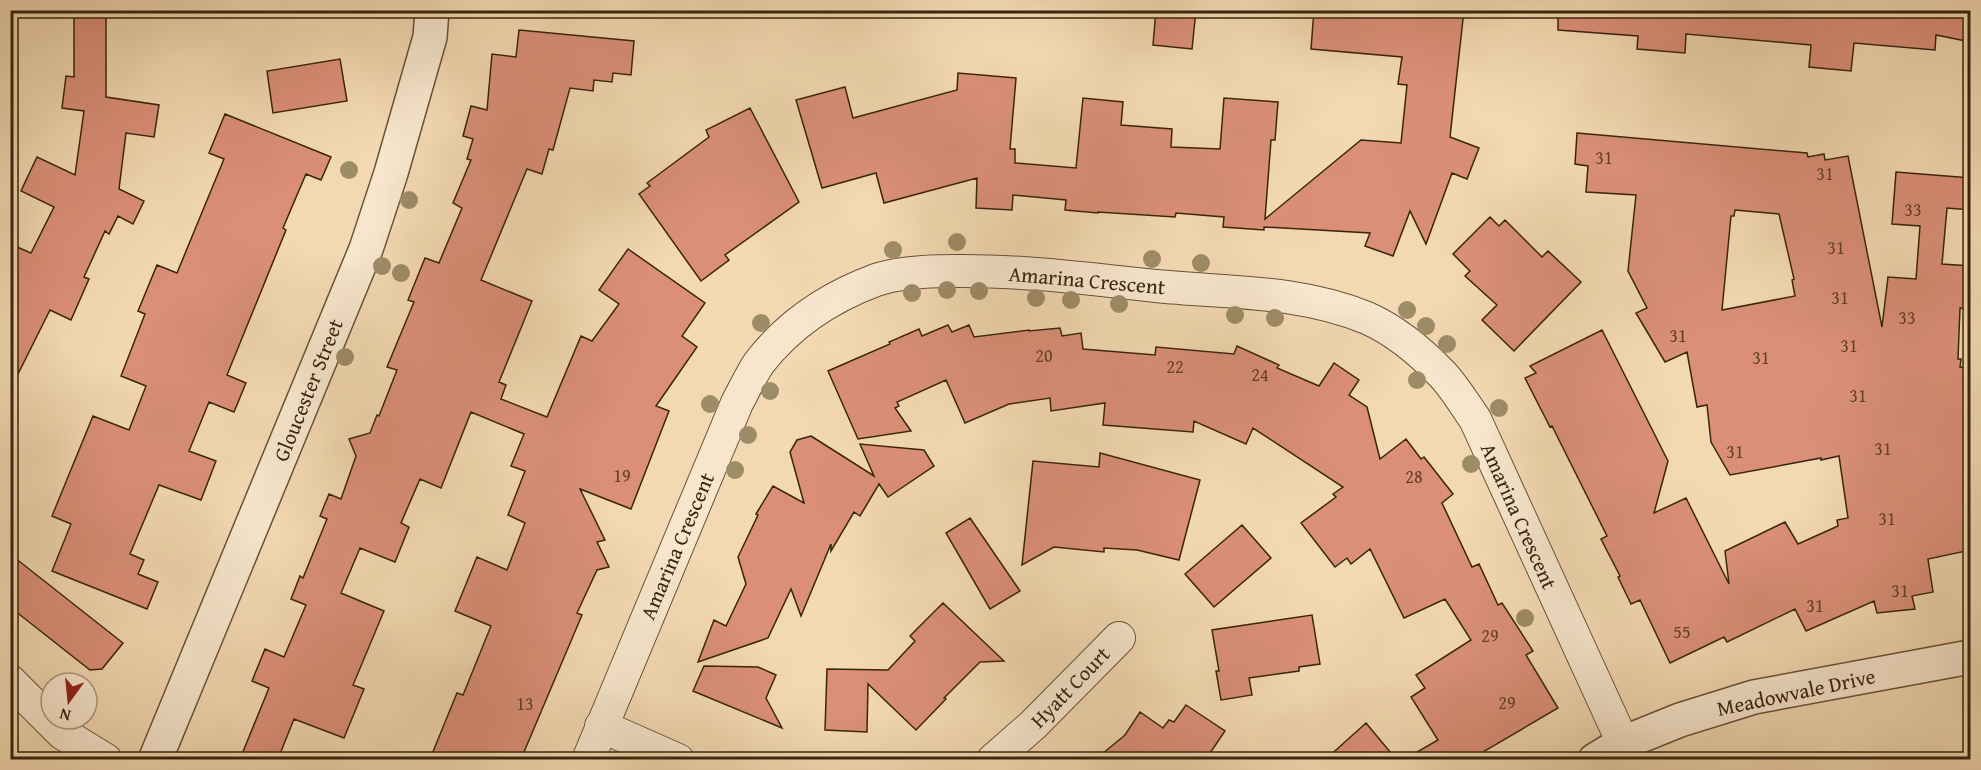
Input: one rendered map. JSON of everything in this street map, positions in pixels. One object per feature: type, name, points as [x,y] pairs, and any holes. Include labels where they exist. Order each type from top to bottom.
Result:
[{"type":"street","name":"Gloucester Street","points":[[155,759],[366,249],[391,173],[430,37],[432,10]]},
{"type":"street","name":"Amarina Crescent","points":[[588,759],[737,403],[758,365],[780,338],[807,315],[837,297],[878,279],[923,271],[984,270],[1206,291],[1276,295],[1326,304],[1368,319],[1406,342],[1444,376],[1475,419],[1609,751]]},
{"type":"street","name":"Hyatt Court","points":[[993,759],[1033,725],[1119,638]]},
{"type":"street","name":"Meadowvale Drive","points":[[1609,751],[1680,720],[1754,697],[1971,657]]},
{"type":"street","points":[[10,681],[62,733],[106,759]]},
{"type":"street","points":[[601,726],[678,759]]},
{"type":"building","points":[[74,10],[106,10],[106,97],[159,105],[154,137],[126,133],[119,189],[144,201],[133,224],[118,216],[109,234],[105,231],[84,277],[89,279],[71,320],[50,310],[10,390],[10,244],[31,253],[54,207],[21,191],[37,157],[75,175],[84,111],[62,108],[66,76],[74,77]]},
{"type":"building","points":[[1156,10],[1196,10],[1192,49],[1153,45]]},
{"type":"building","points":[[1314,10],[1464,10],[1450,137],[1479,148],[1467,179],[1452,173],[1426,244],[1410,211],[1393,256],[1365,246],[1370,233],[1223,227],[1224,217],[1176,213],[1175,217],[1065,210],[1066,200],[1013,195],[1012,210],[976,208],[977,178],[884,203],[876,173],[822,188],[796,100],[845,87],[853,118],[957,90],[958,73],[1016,78],[1010,149],[1015,149],[1015,163],[1076,168],[1083,98],[1123,102],[1121,125],[1172,129],[1171,147],[1220,149],[1224,98],[1278,102],[1275,140],[1271,140],[1265,219],[1361,140],[1401,143],[1407,85],[1398,84],[1402,57],[1311,49]]},
{"type":"building","points":[[1558,10],[1971,10],[1971,42],[1936,35],[1935,50],[1854,43],[1851,71],[1809,67],[1811,45],[1686,34],[1685,53],[1637,49],[1638,36],[1558,30]]},
{"type":"building","points":[[519,30],[634,41],[631,75],[613,73],[612,82],[594,80],[593,91],[570,88],[553,150],[549,149],[542,174],[527,169],[481,280],[532,301],[499,382],[506,385],[501,399],[547,417],[581,336],[592,341],[619,304],[599,290],[628,249],[705,303],[682,336],[697,347],[656,406],[669,411],[631,509],[580,489],[605,540],[597,542],[609,567],[597,570],[577,613],[582,615],[521,759],[430,759],[457,693],[463,695],[491,626],[455,611],[477,557],[507,570],[525,523],[508,515],[525,471],[511,466],[524,434],[471,412],[441,488],[420,479],[401,523],[409,527],[395,562],[360,548],[341,593],[384,611],[353,685],[364,689],[344,738],[294,719],[278,759],[240,759],[269,688],[252,681],[265,649],[284,657],[306,605],[291,599],[300,576],[303,578],[327,519],[320,516],[329,494],[341,499],[356,456],[349,439],[370,433],[377,415],[379,416],[397,370],[387,367],[414,302],[408,300],[425,258],[439,263],[462,208],[453,203],[471,160],[467,159],[473,139],[463,136],[471,106],[487,110],[492,54],[516,57]]},
{"type":"building","points":[[340,59],[347,101],[273,113],[267,71]]},
{"type":"building","points":[[750,108],[799,202],[725,255],[729,260],[701,281],[639,194],[650,186],[647,183],[709,137],[706,130]]},
{"type":"building","points":[[225,114],[331,157],[321,180],[306,174],[283,228],[286,230],[227,375],[246,383],[234,412],[209,402],[189,451],[216,461],[201,500],[159,485],[130,554],[144,560],[138,574],[158,582],[147,609],[52,571],[71,524],[52,516],[93,416],[129,430],[146,386],[121,376],[145,314],[138,311],[157,265],[177,273],[224,159],[209,153]]},
{"type":"building","points":[[1577,133],[1807,153],[1808,157],[1824,154],[1825,160],[1848,156],[1882,327],[1888,277],[1916,279],[1920,226],[1892,224],[1896,172],[1971,178],[1971,210],[1947,208],[1942,264],[1971,266],[1971,309],[1960,308],[1958,359],[1961,359],[1960,367],[1971,368],[1971,413],[1966,472],[1971,471],[1971,550],[1928,559],[1933,592],[1912,596],[1915,609],[1877,613],[1874,601],[1806,631],[1795,609],[1727,642],[1724,637],[1670,663],[1640,600],[1631,604],[1618,577],[1620,576],[1601,539],[1607,536],[1552,426],[1550,427],[1525,378],[1536,373],[1530,366],[1602,330],[1668,461],[1654,513],[1686,498],[1729,584],[1725,551],[1785,522],[1798,544],[1838,526],[1837,520],[1848,518],[1839,456],[1730,475],[1711,442],[1707,405],[1697,407],[1687,352],[1665,362],[1636,313],[1647,308],[1628,271],[1636,195],[1586,192],[1588,166],[1575,164]],"holes":[[[1735,210],[1779,214],[1794,279],[1792,280],[1795,296],[1722,310],[1731,216],[1734,216]]]},
{"type":"building","points":[[1490,217],[1499,226],[1505,220],[1542,257],[1548,251],[1581,282],[1514,351],[1482,320],[1497,305],[1465,276],[1470,271],[1453,254]]},
{"type":"building","points":[[948,325],[952,332],[969,325],[974,337],[1060,328],[1062,336],[1081,333],[1083,349],[1155,355],[1156,347],[1234,354],[1237,346],[1279,365],[1277,368],[1319,386],[1334,363],[1359,380],[1349,395],[1367,407],[1380,459],[1406,439],[1421,459],[1424,457],[1453,494],[1442,503],[1472,567],[1479,564],[1498,605],[1502,603],[1533,651],[1526,655],[1558,708],[1471,759],[1405,759],[1438,740],[1411,697],[1425,688],[1416,675],[1471,640],[1445,599],[1404,618],[1370,549],[1351,564],[1347,558],[1335,567],[1301,523],[1336,497],[1333,494],[1343,487],[1253,428],[1246,444],[1194,421],[1193,432],[1103,425],[1105,403],[1051,411],[1050,398],[1009,404],[965,423],[946,380],[897,402],[899,406],[895,408],[911,431],[858,439],[828,371],[919,329],[922,336]]},
{"type":"building","points":[[811,436],[874,476],[860,444],[924,450],[934,466],[888,497],[879,484],[860,516],[854,512],[831,551],[831,544],[801,616],[791,589],[768,638],[698,662],[714,620],[726,626],[746,584],[738,557],[758,515],[756,514],[773,486],[804,503],[790,452],[797,440]]},
{"type":"building","points":[[1100,453],[1200,480],[1179,560],[1137,550],[1104,548],[1104,552],[1054,547],[1022,565],[1033,461],[1099,467]]},
{"type":"building","points":[[970,518],[1020,591],[990,609],[946,533]]},
{"type":"building","points":[[1242,525],[1271,558],[1214,607],[1185,574]]},
{"type":"building","points":[[10,554],[123,643],[102,669],[90,670],[10,607]]},
{"type":"building","points":[[943,603],[1004,661],[980,662],[916,730],[868,684],[867,732],[825,730],[827,669],[888,670],[915,641],[910,636]]},
{"type":"building","points":[[1312,615],[1320,664],[1299,667],[1299,671],[1249,678],[1252,695],[1221,700],[1212,630]]},
{"type":"building","points":[[704,666],[758,667],[776,675],[766,698],[782,728],[693,691]]},
{"type":"building","points":[[1186,705],[1225,731],[1206,759],[1096,759],[1125,735],[1140,712],[1163,728],[1169,720],[1174,722]]},
{"type":"building","points":[[1366,723],[1396,759],[1326,759]]}]
